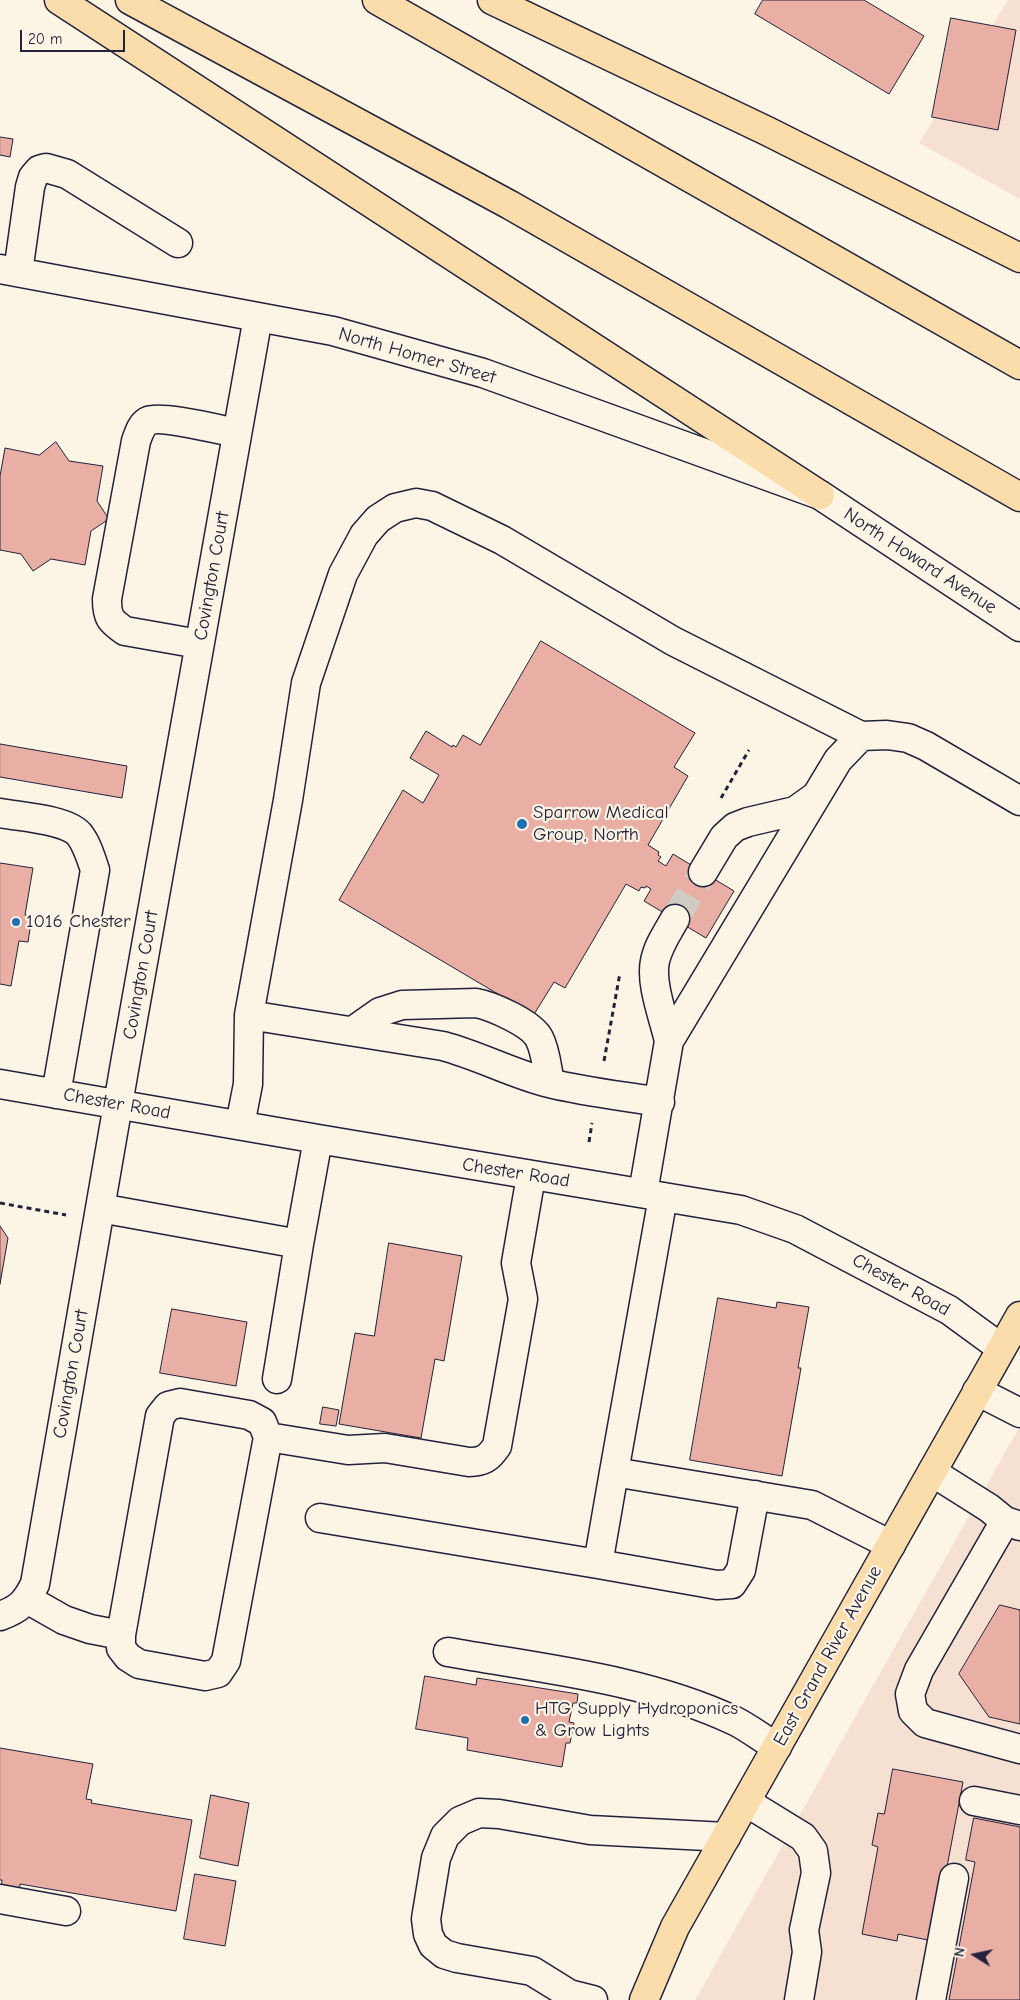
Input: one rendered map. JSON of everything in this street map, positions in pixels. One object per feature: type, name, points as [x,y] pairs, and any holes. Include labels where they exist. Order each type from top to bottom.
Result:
[{"type":"main road","points":[[59,0],[820,495]]},
{"type":"main road","points":[[130,0],[518,210],[1020,497]]},
{"type":"main road","points":[[377,0],[1020,365]]},
{"type":"main road","points":[[492,0],[767,131],[1020,258]]},
{"type":"main road","name":"East Grand River Avenue","points":[[644,2000],[675,1928],[1020,1316]]},
{"type":"street","points":[[9,270],[33,177],[39,170],[46,168],[67,174],[178,242]]},
{"type":"street","name":"North Homer Street","points":[[9,270],[334,331],[483,373],[820,495]]},
{"type":"street","name":"Covington Court","points":[[27,1599],[35,1584],[258,317]]},
{"type":"street","points":[[199,644],[125,631],[115,624],[107,613],[107,599],[136,441],[141,428],[149,421],[164,420],[237,433]]},
{"type":"street","name":"North Howard Avenue","points":[[820,495],[1020,627]]},
{"type":"street","points":[[240,1125],[248,1084],[249,1015],[288,800],[306,683],[343,574],[364,535],[378,519],[395,508],[416,503],[432,506],[502,540],[673,642],[861,736],[887,735],[908,738],[926,746],[1020,801]]},
{"type":"street","points":[[669,1041],[838,760],[861,736]]},
{"type":"street","points":[[703,872],[724,837],[735,828],[748,822],[795,811],[817,795]]},
{"type":"street","points":[[0,813],[62,824],[78,834],[89,852],[95,870],[56,1094]]},
{"type":"street","points":[[598,1564],[614,1472],[653,1195],[660,1102],[669,1041],[654,978],[654,962],[660,946],[675,919]]},
{"type":"street","points":[[353,1032],[380,1012],[402,1005],[476,1003],[485,1005],[500,1010],[532,1030],[538,1037],[543,1048],[550,1083]]},
{"type":"street","points":[[249,1015],[443,1046],[470,1053],[516,1072],[550,1083],[660,1102]]},
{"type":"street","name":"Chester Road","points":[[0,1084],[531,1176],[742,1210],[795,1229],[948,1310],[1001,1348]]},
{"type":"street","points":[[277,1379],[318,1139]]},
{"type":"street","points":[[268,1437],[348,1450],[385,1448],[469,1462],[480,1462],[490,1457],[497,1446],[523,1298],[516,1263],[531,1176]]},
{"type":"street","points":[[99,1215],[299,1244]]},
{"type":"street","points":[[977,1391],[1020,1413]]},
{"type":"street","points":[[180,1403],[249,1415],[262,1422],[268,1437],[226,1661],[218,1674],[205,1676],[139,1664],[128,1657],[121,1648],[121,1634],[160,1416],[168,1406],[180,1403]]},
{"type":"street","points":[[614,1472],[812,1505],[890,1545]]},
{"type":"street","points":[[932,1472],[1012,1523],[920,1670],[910,1694],[913,1711],[925,1723],[1020,1749]]},
{"type":"street","points":[[320,1518],[717,1585],[732,1584],[741,1570],[755,1495]]},
{"type":"street","points":[[0,1616],[14,1611],[27,1599],[64,1620],[90,1629],[121,1634]]},
{"type":"street","points":[[448,1652],[609,1680],[677,1697],[737,1722],[776,1747]]},
{"type":"street","points":[[746,1802],[803,1837],[813,1851],[816,1873],[804,1930],[808,1952],[799,2000]]},
{"type":"street","points":[[974,1802],[1020,1810]]},
{"type":"street","points":[[593,2000],[570,1994],[532,1971],[457,1958],[444,1954],[434,1945],[428,1934],[426,1919],[436,1858],[445,1836],[460,1821],[479,1813],[499,1814],[590,1830],[726,1837]]},
{"type":"street","points":[[931,2000],[954,1878]]},
{"type":"street","points":[[0,1899],[66,1911]]},
{"type":"path","points":[[589,1142],[621,967]]},
{"type":"path","points":[[0,1203],[99,1215]]},
{"type":"shaded area","points":[[1008,0],[1020,0],[1020,199],[919,143]]},
{"type":"shaded area","points":[[1020,1426],[1020,2000],[695,2000]]},
{"type":"building","points":[[763,0],[864,0],[924,36],[889,94],[755,14]]},
{"type":"building","points":[[951,18],[1016,30],[998,130],[932,117]]},
{"type":"building","points":[[0,137],[13,139],[10,157],[0,155]]},
{"type":"building","points":[[56,442],[69,461],[103,466],[97,501],[109,519],[91,531],[85,565],[51,559],[33,571],[21,554],[0,550],[0,476],[5,448],[39,455]]},
{"type":"building","name":"Sparrow Medical Group, North","points":[[541,641],[695,733],[674,767],[688,776],[648,845],[659,852],[658,855],[661,857],[658,861],[666,866],[673,854],[734,891],[706,938],[644,901],[651,889],[646,886],[645,888],[641,887],[639,891],[626,884],[565,988],[554,982],[528,1024],[498,1006],[503,997],[339,900],[403,790],[423,803],[439,775],[410,758],[426,731],[452,747],[453,745],[456,747],[463,735],[480,745]]},
{"type":"building","points":[[0,744],[127,766],[122,798],[0,777]]},
{"type":"building","name":"1016 Chester","points":[[0,863],[33,868],[25,915],[32,916],[28,942],[19,941],[11,986],[0,984]]},
{"type":"building","points":[[0,1226],[8,1238],[0,1284]]},
{"type":"building","points":[[389,1243],[462,1256],[444,1361],[435,1359],[421,1438],[339,1424],[355,1333],[374,1336]]},
{"type":"building","points":[[718,1298],[776,1308],[777,1302],[809,1307],[798,1368],[801,1368],[782,1476],[690,1460]]},
{"type":"building","points":[[172,1309],[247,1322],[236,1386],[160,1373]]},
{"type":"building","points":[[323,1407],[339,1410],[336,1426],[320,1424]]},
{"type":"building","points":[[1000,1605],[1020,1610],[1020,1724],[989,1717],[959,1674]]},
{"type":"building","points":[[425,1676],[476,1685],[477,1678],[578,1694],[577,1703],[573,1703],[569,1722],[574,1723],[570,1743],[566,1743],[562,1767],[467,1750],[468,1738],[416,1729]]},
{"type":"building","points":[[0,1748],[93,1764],[86,1799],[92,1800],[91,1803],[192,1820],[176,1911],[20,1884],[19,1892],[1,1888]]},
{"type":"building","points":[[893,1769],[963,1782],[933,1941],[898,1934],[897,1941],[862,1934],[878,1847],[872,1845],[878,1813],[884,1814]]},
{"type":"building","points":[[211,1795],[249,1803],[238,1866],[200,1858]]},
{"type":"building","points":[[974,1818],[1020,1827],[1020,2000],[949,2000],[975,1862],[966,1860]]},
{"type":"building","points":[[195,1874],[236,1881],[225,1946],[184,1939]]},
{"type":"tunnel","points":[[675,919],[703,872]]},
{"type":"place","name":"Sparrow Medical Group, North","points":[[522,824]]},
{"type":"place","name":"1016 Chester","points":[[16,922]]},
{"type":"place","name":"HTG Supply Hydroponics & Grow Lights","points":[[525,1720]]}]
